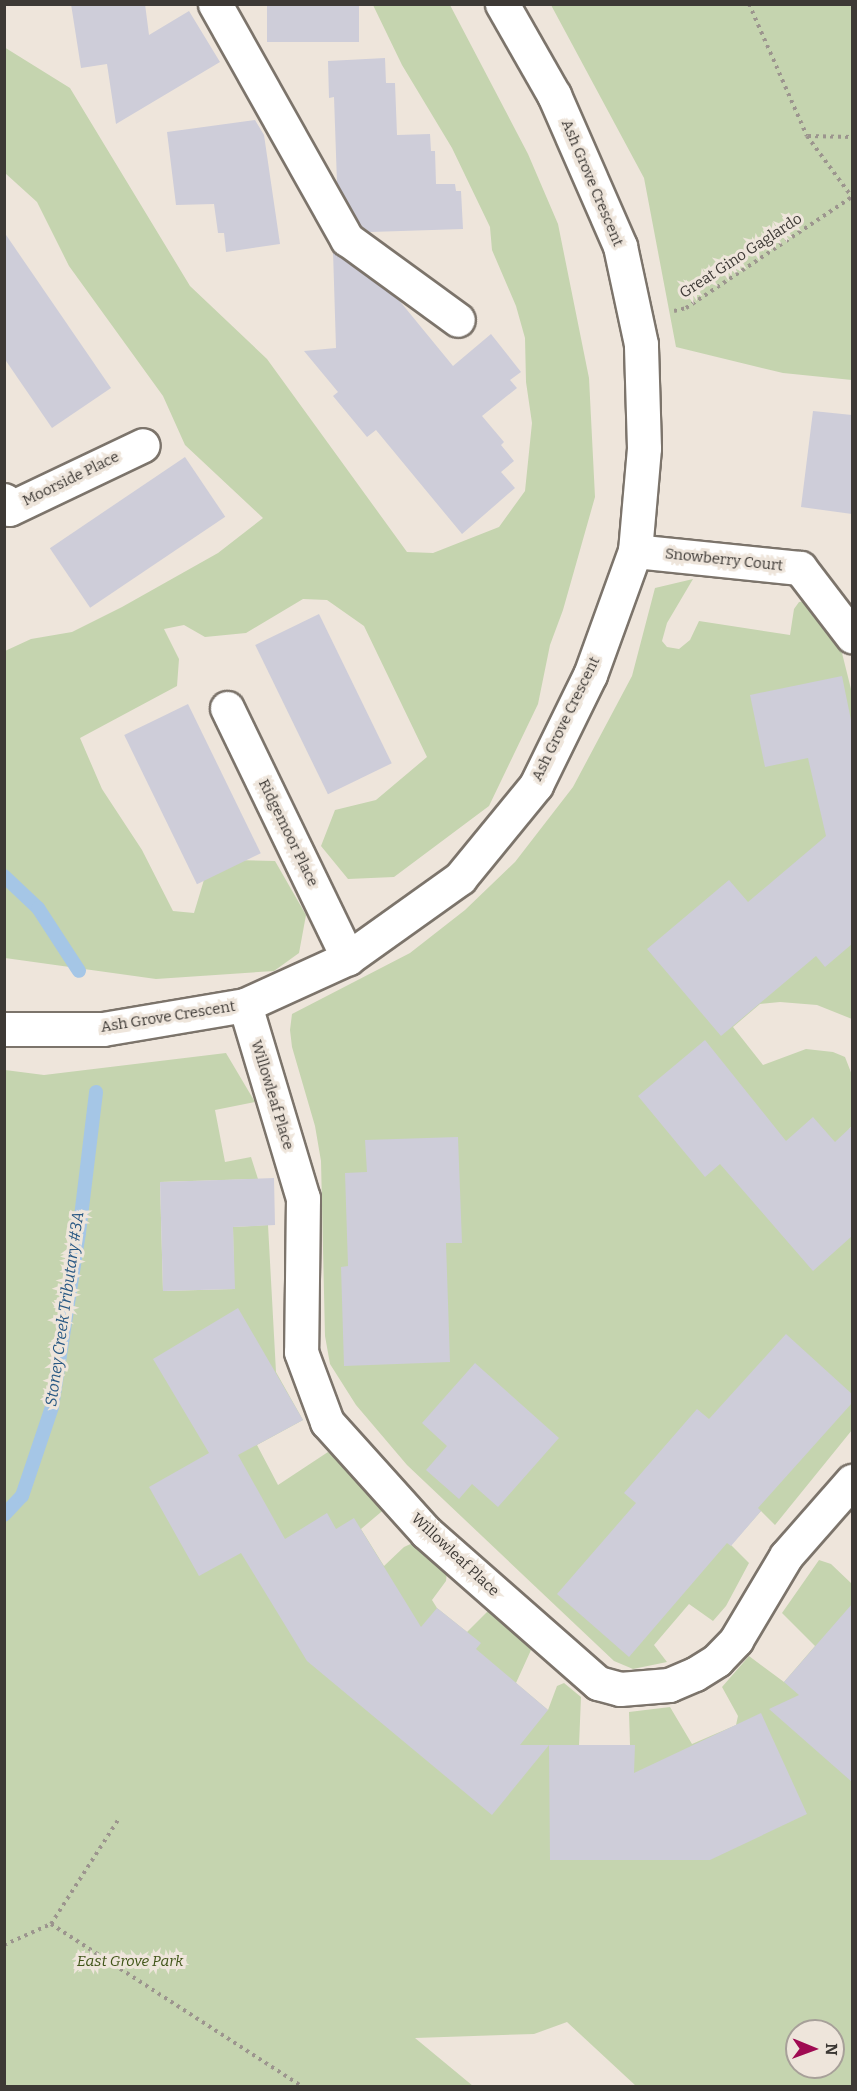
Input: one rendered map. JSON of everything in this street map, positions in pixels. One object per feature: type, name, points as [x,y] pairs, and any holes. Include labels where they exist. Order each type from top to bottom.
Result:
[{"type":"street","points":[[214,4],[346,239],[458,320]]},
{"type":"street","name":"Ash Grove Crescent","points":[[4,1029],[103,1029],[245,1005],[348,958],[460,878],[536,785],[590,675],[635,551],[644,448],[641,344],[620,246],[554,94],[502,4]]},
{"type":"street","name":"Moorside Place","points":[[4,500],[9,509],[143,445]]},
{"type":"street","name":"Snowberry Court","points":[[635,551],[800,568],[852,636]]},
{"type":"street","name":"Ridgemoor Place","points":[[227,708],[348,958]]},
{"type":"street","name":"Willowleaf Place","points":[[245,1005],[303,1198],[301,1352],[327,1422],[426,1532],[598,1683],[620,1689],[669,1685],[695,1674],[717,1660],[736,1640],[786,1556],[852,1481]]},
{"type":"path","name":"Great Gino Gaglardo","points":[[636,321],[686,308],[852,197],[807,136],[749,4]]},
{"type":"path","points":[[807,136],[852,137]]},
{"type":"path","points":[[4,1945],[51,1924],[120,1817]]},
{"type":"path","points":[[51,1924],[301,2086]]},
{"type":"green space","points":[[373,5],[450,5],[528,154],[558,224],[589,378],[595,497],[563,610],[550,645],[538,704],[489,806],[394,877],[348,879],[321,846],[335,810],[376,800],[427,757],[364,626],[327,600],[303,599],[246,633],[205,637],[184,625],[164,629],[179,659],[177,686],[80,738],[102,789],[142,850],[173,911],[194,913],[206,873],[232,860],[275,861],[306,915],[299,953],[274,971],[156,979],[5,958],[5,651],[31,639],[72,632],[122,607],[218,553],[263,518],[185,445],[163,396],[69,266],[37,202],[5,173],[4,47],[70,88],[190,286],[267,359],[407,552],[433,553],[499,527],[525,491],[532,423],[526,382],[525,338],[516,306],[492,250],[490,227],[452,148],[402,65]]},
{"type":"green space","points":[[551,5],[852,5],[852,380],[783,373],[676,347],[644,178]]},
{"type":"green space","points":[[693,579],[667,623],[662,641],[667,647],[679,649],[690,640],[699,621],[790,635],[794,609],[799,602],[805,601],[836,629],[852,693],[852,1019],[817,1005],[780,1002],[760,1004],[733,1027],[763,1065],[806,1049],[833,1052],[845,1057],[852,1075],[852,1126],[849,1129],[852,1134],[852,1430],[775,1525],[761,1511],[731,1545],[749,1563],[726,1606],[713,1621],[689,1604],[654,1645],[667,1662],[633,1669],[614,1661],[407,1465],[356,1405],[330,1364],[325,1336],[321,1161],[315,1126],[292,1047],[290,1030],[292,1014],[410,953],[465,910],[515,862],[573,787],[632,676],[655,588]]},
{"type":"green space","name":"East Grove Park","points":[[226,1053],[255,1102],[215,1110],[225,1162],[251,1157],[258,1179],[160,1182],[163,1291],[234,1289],[233,1227],[268,1225],[276,1372],[303,1420],[257,1445],[278,1485],[328,1452],[387,1507],[361,1529],[384,1566],[404,1547],[415,1542],[447,1572],[446,1581],[432,1600],[437,1608],[467,1632],[489,1610],[531,1650],[516,1683],[548,1710],[557,1686],[564,1683],[581,1697],[578,1770],[630,1745],[629,1712],[670,1707],[692,1744],[736,1725],[738,1716],[722,1687],[749,1656],[784,1682],[815,1646],[782,1613],[819,1560],[831,1564],[852,1584],[852,2086],[636,2086],[567,2022],[534,2034],[415,2038],[473,2086],[5,2086],[5,1070],[44,1075]]},
{"type":"building","points":[[71,4],[145,4],[149,35],[189,11],[220,62],[116,124],[107,64],[81,68]]},
{"type":"building","points":[[267,4],[359,4],[359,42],[267,42]]},
{"type":"building","points":[[385,58],[386,83],[395,83],[397,135],[430,134],[431,151],[435,151],[436,184],[455,184],[456,191],[461,191],[463,229],[370,232],[361,226],[337,183],[334,97],[329,98],[328,61]]},
{"type":"building","points":[[255,120],[264,135],[280,244],[226,252],[224,233],[218,233],[214,204],[176,205],[167,132]]},
{"type":"building","points":[[4,232],[111,388],[52,428],[4,358]]},
{"type":"building","points":[[333,251],[398,299],[453,366],[491,334],[521,372],[510,380],[517,388],[482,416],[504,442],[501,445],[514,461],[501,472],[515,488],[462,534],[376,430],[367,437],[333,396],[338,392],[304,351],[336,348]]},
{"type":"building","points":[[813,411],[852,415],[852,514],[801,507]]},
{"type":"building","points":[[185,457],[225,517],[90,608],[50,548]]},
{"type":"building","points":[[319,614],[392,763],[328,794],[255,645]]},
{"type":"building","points":[[842,676],[852,725],[852,944],[825,967],[816,956],[721,1036],[647,949],[729,880],[748,902],[826,836],[808,758],[765,767],[750,695]]},
{"type":"building","points":[[188,704],[261,853],[197,884],[124,735]]},
{"type":"building","points":[[705,1040],[786,1141],[813,1117],[835,1142],[852,1126],[852,1236],[813,1271],[720,1164],[705,1177],[638,1096]]},
{"type":"building","points":[[458,1137],[462,1243],[446,1243],[450,1362],[344,1366],[341,1267],[348,1266],[345,1173],[367,1172],[365,1140]]},
{"type":"building","points":[[274,1178],[275,1225],[233,1227],[235,1289],[163,1291],[160,1182]]},
{"type":"building","points":[[238,1308],[303,1420],[238,1455],[285,1539],[327,1513],[336,1529],[354,1518],[421,1627],[437,1608],[481,1643],[476,1649],[548,1710],[520,1745],[549,1745],[492,1815],[307,1661],[241,1553],[199,1576],[149,1487],[209,1453],[153,1359]]},
{"type":"building","points":[[786,1334],[852,1394],[852,1403],[758,1508],[761,1511],[731,1546],[727,1543],[629,1657],[557,1594],[636,1503],[624,1493],[697,1409],[709,1419]]},
{"type":"building","points":[[475,1363],[559,1438],[498,1507],[472,1484],[459,1499],[426,1470],[447,1446],[422,1423]]},
{"type":"building","points":[[852,1604],[852,1782],[769,1709],[799,1695],[784,1682]]},
{"type":"building","points":[[761,1713],[807,1814],[710,1860],[550,1860],[549,1745],[635,1745],[634,1773]]},
{"type":"waterway","name":"Stoney Creek Tributary #3A","points":[[4,876],[38,908],[79,971]]},
{"type":"waterway","name":"Stoney Creek Tributary #3A","points":[[4,1515],[22,1496],[52,1407],[79,1233],[96,1092]]}]
